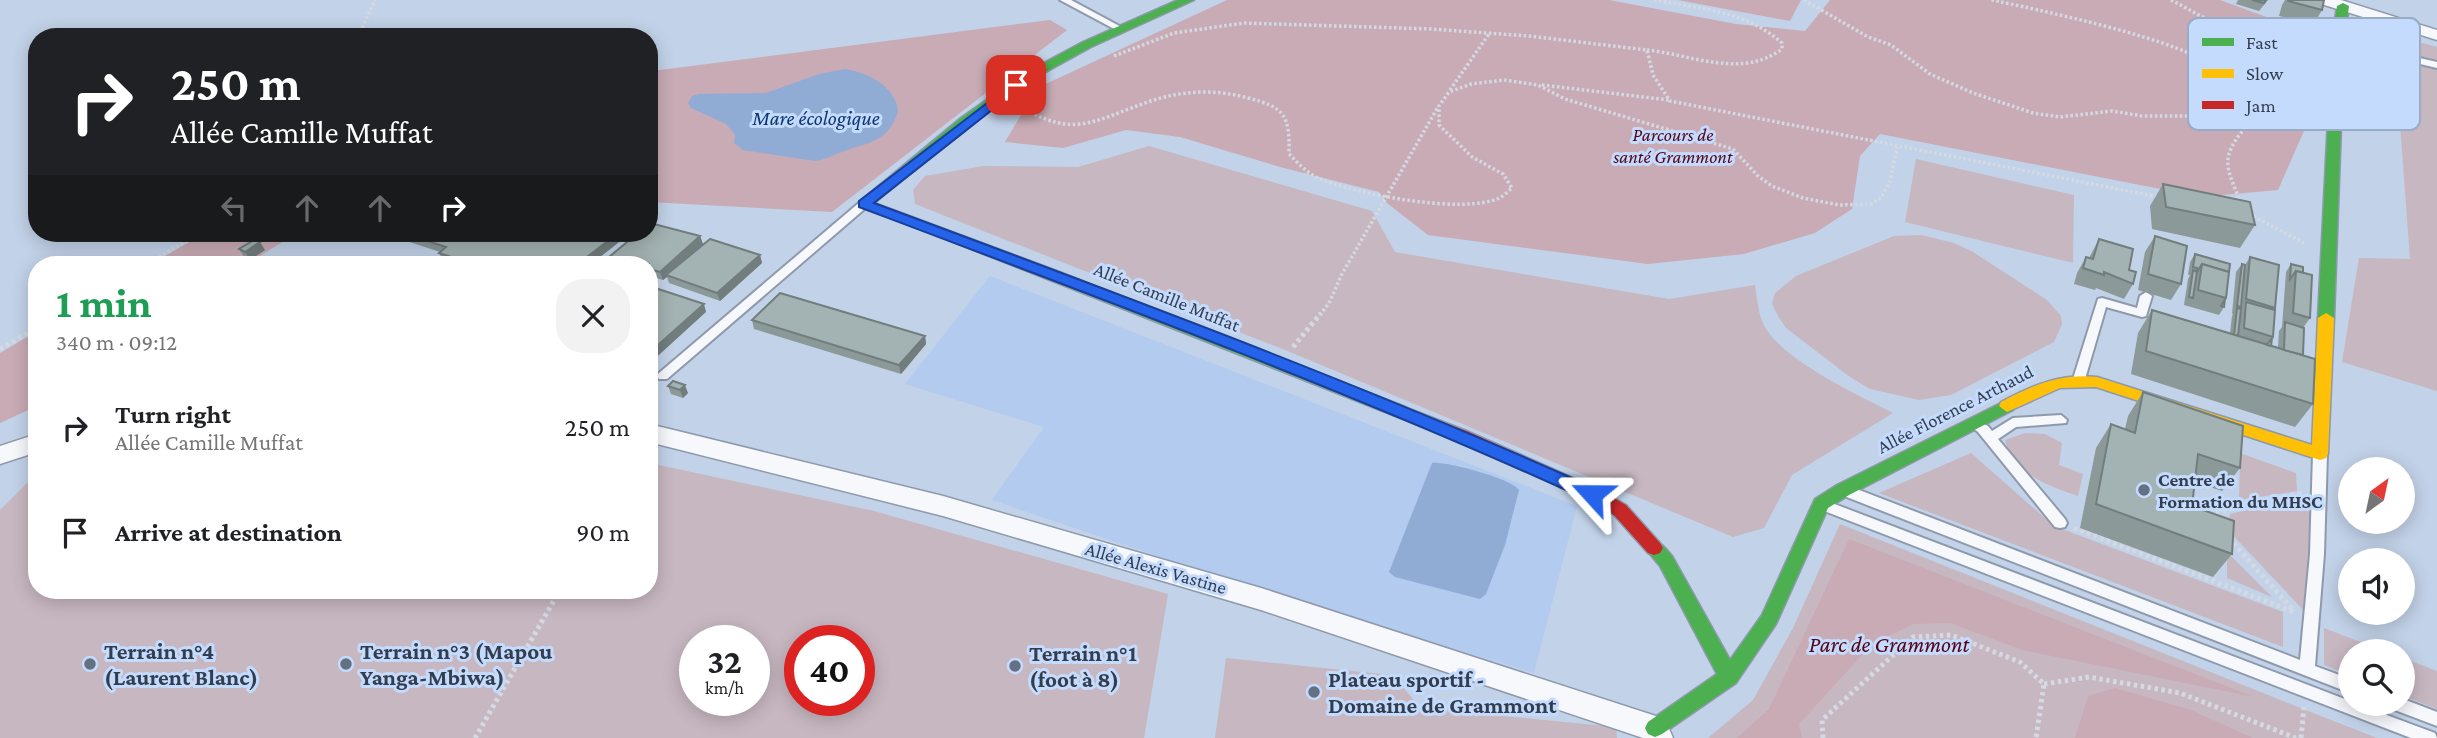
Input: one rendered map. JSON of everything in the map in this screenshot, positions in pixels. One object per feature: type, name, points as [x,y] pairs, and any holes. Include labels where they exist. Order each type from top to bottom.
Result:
[{"type":"street","points":[[864,204],[1031,75],[1121,29],[1188,0]]},
{"type":"street","points":[[2324,0],[2382,18]]},
{"type":"street","points":[[2341,18],[2343,6]]},
{"type":"street","points":[[2420,30],[2437,35]]},
{"type":"street","points":[[2320,454],[2335,130]]},
{"type":"street","name":"Allée Camille Muffat","points":[[864,204],[1054,275],[1463,436],[1592,494],[1620,510],[1666,561],[1729,677]]},
{"type":"street","name":"Allée Florence Arthaud","points":[[1821,504],[1843,490],[2056,381],[2079,379],[2097,382],[2320,454]]},
{"type":"street","name":"Allée Alexis Vastine","points":[[658,435],[969,513],[1261,599],[1657,733]]},
{"type":"street","points":[[0,455],[28,446]]},
{"type":"street","points":[[1657,733],[1729,677],[1769,619],[1821,504]]},
{"type":"lane","points":[[1064,0],[1121,29]]},
{"type":"lane","points":[[663,376],[864,204]]},
{"type":"lane","points":[[2079,379],[2102,302],[2142,313],[2146,296]]},
{"type":"lane","points":[[1990,438],[2013,423],[2061,420]]},
{"type":"lane","points":[[1972,423],[1983,429],[2060,523]]},
{"type":"lane","points":[[2307,670],[2320,490],[2320,454]]},
{"type":"lane","points":[[1843,490],[2338,682]]},
{"type":"lane","points":[[1821,504],[2429,738]]},
{"type":"lane","points":[[2415,711],[2437,719]]},
{"type":"path","points":[[362,28],[375,0]]},
{"type":"path","points":[[1113,56],[1174,33],[1244,23],[1490,33],[1667,51],[1728,64],[1759,61],[1776,55],[1782,49],[1782,43],[1762,26],[1724,14],[1654,0]]},
{"type":"path","points":[[1804,0],[1868,37],[1891,45],[1930,74],[1973,93],[2034,113],[2060,117],[2112,111],[2142,116],[2188,116]]},
{"type":"path","points":[[1991,0],[2046,11],[2188,53]]},
{"type":"path","points":[[2171,0],[2210,18]]},
{"type":"path","points":[[1280,364],[1329,303],[1342,274],[1439,106],[1490,33]]},
{"type":"path","points":[[1647,50],[1653,75],[1670,101]]},
{"type":"path","points":[[1448,93],[1472,84],[1504,80],[1670,101],[1897,148],[2168,199]]},
{"type":"path","points":[[1538,85],[1565,99],[1733,149],[1744,156],[1760,179],[1773,187],[1825,204],[1873,203],[1881,198],[1890,183],[1897,148]]},
{"type":"path","points":[[1002,95],[1019,100],[1044,93],[1034,103],[1034,114],[1056,123],[1099,121],[1155,99],[1217,91],[1256,99],[1283,113],[1291,125],[1289,155],[1317,177],[1388,195],[1472,205],[1497,201],[1509,194],[1512,188],[1510,180],[1477,161],[1439,125],[1439,106]]},
{"type":"path","points":[[2244,130],[2229,153],[2229,176],[2239,195],[2242,210],[2330,256]]},
{"type":"path","points":[[160,256],[185,242]]},
{"type":"path","points":[[0,349],[28,333]]},
{"type":"path","points":[[2208,514],[2320,490]]},
{"type":"path","points":[[2198,510],[2208,514],[2217,524]]},
{"type":"path","points":[[2060,523],[2295,612]]},
{"type":"path","points":[[2226,534],[2295,612],[2298,624]]},
{"type":"path","points":[[475,738],[555,599]]},
{"type":"path","points":[[1823,738],[1822,720],[1913,637],[1951,635],[2020,662],[2043,684]]},
{"type":"path","points":[[2043,684],[2090,677],[2180,693],[2296,738]]},
{"type":"path","points":[[2036,738],[2043,684]]},
{"type":"shaded area","points":[[990,276],[1577,506],[1534,673],[1216,576],[992,500],[1044,427],[905,384]]},
{"type":"green space","name":"Parcours de santé Grammont","points":[[1227,0],[1609,0],[1736,24],[1805,31],[1830,0],[2220,0],[2269,18],[2188,18],[2188,130],[2304,131],[2278,190],[2201,197],[1880,134],[1860,156],[1852,209],[1815,233],[1744,254],[1648,264],[1428,235],[1387,203],[1379,192],[1280,167],[1180,137],[1126,130],[1063,148],[1005,142],[1037,88]]},
{"type":"green space","points":[[1678,0],[1801,0],[1790,21]]},
{"type":"green space","points":[[1050,20],[1067,30],[832,212],[658,202],[658,70]]},
{"type":"green space","points":[[2420,42],[2437,47],[2437,391],[2342,362],[2359,258],[2410,259],[2400,130],[2420,130]]},
{"type":"green space","points":[[1149,146],[1372,211],[1395,252],[1669,299],[1755,285],[1761,317],[1775,340],[1823,376],[1893,413],[1792,475],[1764,528],[1733,537],[1290,352],[915,204],[913,190],[925,176],[983,166],[1078,167]]},
{"type":"green space","points":[[1916,159],[2074,195],[2073,263],[1905,222]]},
{"type":"green space","points":[[1921,235],[1954,243],[1973,252],[2047,300],[2061,316],[2062,324],[2054,342],[1951,395],[1919,400],[1870,389],[1786,328],[1778,316],[1772,304],[1775,293],[1796,276],[1894,236]]},
{"type":"green space","points":[[189,242],[282,242],[260,256],[165,256]]},
{"type":"green space","points":[[28,336],[28,410],[0,423],[0,353]]},
{"type":"green space","points":[[2025,433],[2045,434],[2062,443],[2059,465],[2083,474],[2078,496],[2044,483],[2016,462],[2005,440]]},
{"type":"green space","points":[[1971,453],[2054,526],[2283,612],[2283,647],[1879,493]]},
{"type":"green space","points":[[2240,453],[2296,473],[2297,491],[2239,500]]},
{"type":"green space","points":[[658,465],[874,511],[1168,594],[1144,738],[0,738],[0,510],[28,482],[28,599],[658,599]]},
{"type":"green space","points":[[2312,496],[2306,613],[2227,529],[2230,514]]},
{"type":"green space","name":"Parc de Grammont","points":[[1840,524],[2377,738],[1708,738],[1753,700],[1793,628]]},
{"type":"green space","points":[[1849,539],[2254,697],[2022,650],[1950,623],[1914,624],[1873,643],[1799,724],[1802,738],[1737,738],[1769,709]]},
{"type":"green space","points":[[2227,552],[2272,597],[2227,578]]},
{"type":"green space","points":[[2324,628],[2353,639],[2338,639],[2338,670],[2324,665]]},
{"type":"green space","name":"Plateau sportif - Domaine de Grammont","points":[[1226,658],[1392,675],[1421,708],[1616,727],[1617,738],[1215,738]]},
{"type":"green space","points":[[2415,663],[2437,671],[2437,709],[2415,701]]},
{"type":"green space","points":[[2115,688],[2191,710],[2253,738],[2075,738],[2088,696]]},
{"type":"water","name":"Mare écologique","points":[[845,69],[871,77],[887,88],[898,112],[882,136],[815,161],[743,150],[734,143],[735,135],[726,124],[691,108],[688,103],[692,96],[699,94],[766,93],[819,74]]},
{"type":"water","points":[[1432,463],[1478,472],[1504,481],[1519,490],[1505,545],[1486,594],[1480,599],[1395,577],[1389,572]]},
{"type":"building","points":[[2288,0],[2324,0],[2322,10]]},
{"type":"building","points":[[2163,184],[2250,202],[2255,225],[2166,207]]},
{"type":"building","points":[[658,225],[700,236],[660,272],[658,256],[610,256],[627,242],[658,242]]},
{"type":"building","points":[[2155,236],[2187,246],[2181,284],[2148,274]]},
{"type":"building","points":[[710,239],[760,255],[717,293],[666,275]]},
{"type":"building","points":[[2099,239],[2133,249],[2129,270],[2136,272],[2133,284],[2104,272],[2104,275],[2083,268],[2086,257],[2093,259]]},
{"type":"building","points":[[251,242],[260,242],[245,252],[239,249]]},
{"type":"building","points":[[430,242],[606,242],[588,256],[448,256],[439,253],[446,247]]},
{"type":"building","points":[[2195,254],[2230,264],[2229,272],[2202,264],[2197,272],[2197,268],[2193,267]]},
{"type":"building","points":[[2250,257],[2279,265],[2275,308],[2246,299]]},
{"type":"building","points":[[2202,264],[2229,272],[2226,298],[2198,290]]},
{"type":"building","points":[[2242,264],[2245,265],[2241,307],[2237,306]]},
{"type":"building","points":[[2291,264],[2303,267],[2303,273],[2296,271],[2290,279]]},
{"type":"building","points":[[2193,270],[2197,272],[2193,298],[2189,297]]},
{"type":"building","points":[[2296,271],[2312,275],[2310,318],[2293,313]]},
{"type":"building","points":[[658,289],[704,304],[658,345]]},
{"type":"building","points":[[780,293],[925,336],[899,365],[752,320]]},
{"type":"building","points":[[2246,302],[2275,310],[2273,337],[2244,328]]},
{"type":"building","points":[[2237,308],[2241,309],[2238,336],[2234,335]]},
{"type":"building","points":[[2152,310],[2315,359],[2313,404],[2146,351]]},
{"type":"building","points":[[2285,322],[2304,328],[2303,355],[2284,350]]},
{"type":"building","points":[[673,381],[685,385],[680,390],[668,386]]},
{"type":"building","points":[[2143,392],[2243,426],[2240,468],[2198,454],[2192,506],[2234,521],[2232,554],[2096,504],[2111,424],[2135,433]]},
{"type":"traffic: fast","points":[[1188,0],[1087,44],[1029,76],[965,121],[864,204],[1054,275],[1399,411]]},
{"type":"traffic: fast","points":[[2341,18],[2343,6]]},
{"type":"traffic: fast","points":[[2326,318],[2334,130]]},
{"type":"traffic: fast","points":[[1655,728],[1729,677],[1769,619],[1821,504],[1843,490],[2007,406]]},
{"type":"traffic: fast","points":[[1654,548],[1666,561],[1729,677]]},
{"type":"traffic: slow","points":[[2007,406],[2060,382],[2097,382],[2320,454],[2326,318]]},
{"type":"traffic: jam","points":[[1399,411],[1463,436],[1592,494],[1620,510],[1654,548]]},
{"type":"place","name":"Centre de Formation du MHSC","points":[[2144,490]]},
{"type":"place","name":"Terrain n°4 (Laurent Blanc)","points":[[90,664]]},
{"type":"place","name":"Terrain n°3 (Mapou Yanga-Mbiwa)","points":[[346,664]]},
{"type":"place","name":"Terrain n°1 (foot à 8)","points":[[1015,666]]},
{"type":"place","name":"Plateau sportif - Domaine de Grammont","points":[[1314,692]]},
{"type":"route","points":[[1016,85],[864,204],[1054,275],[1463,436],[1592,494]]}]
